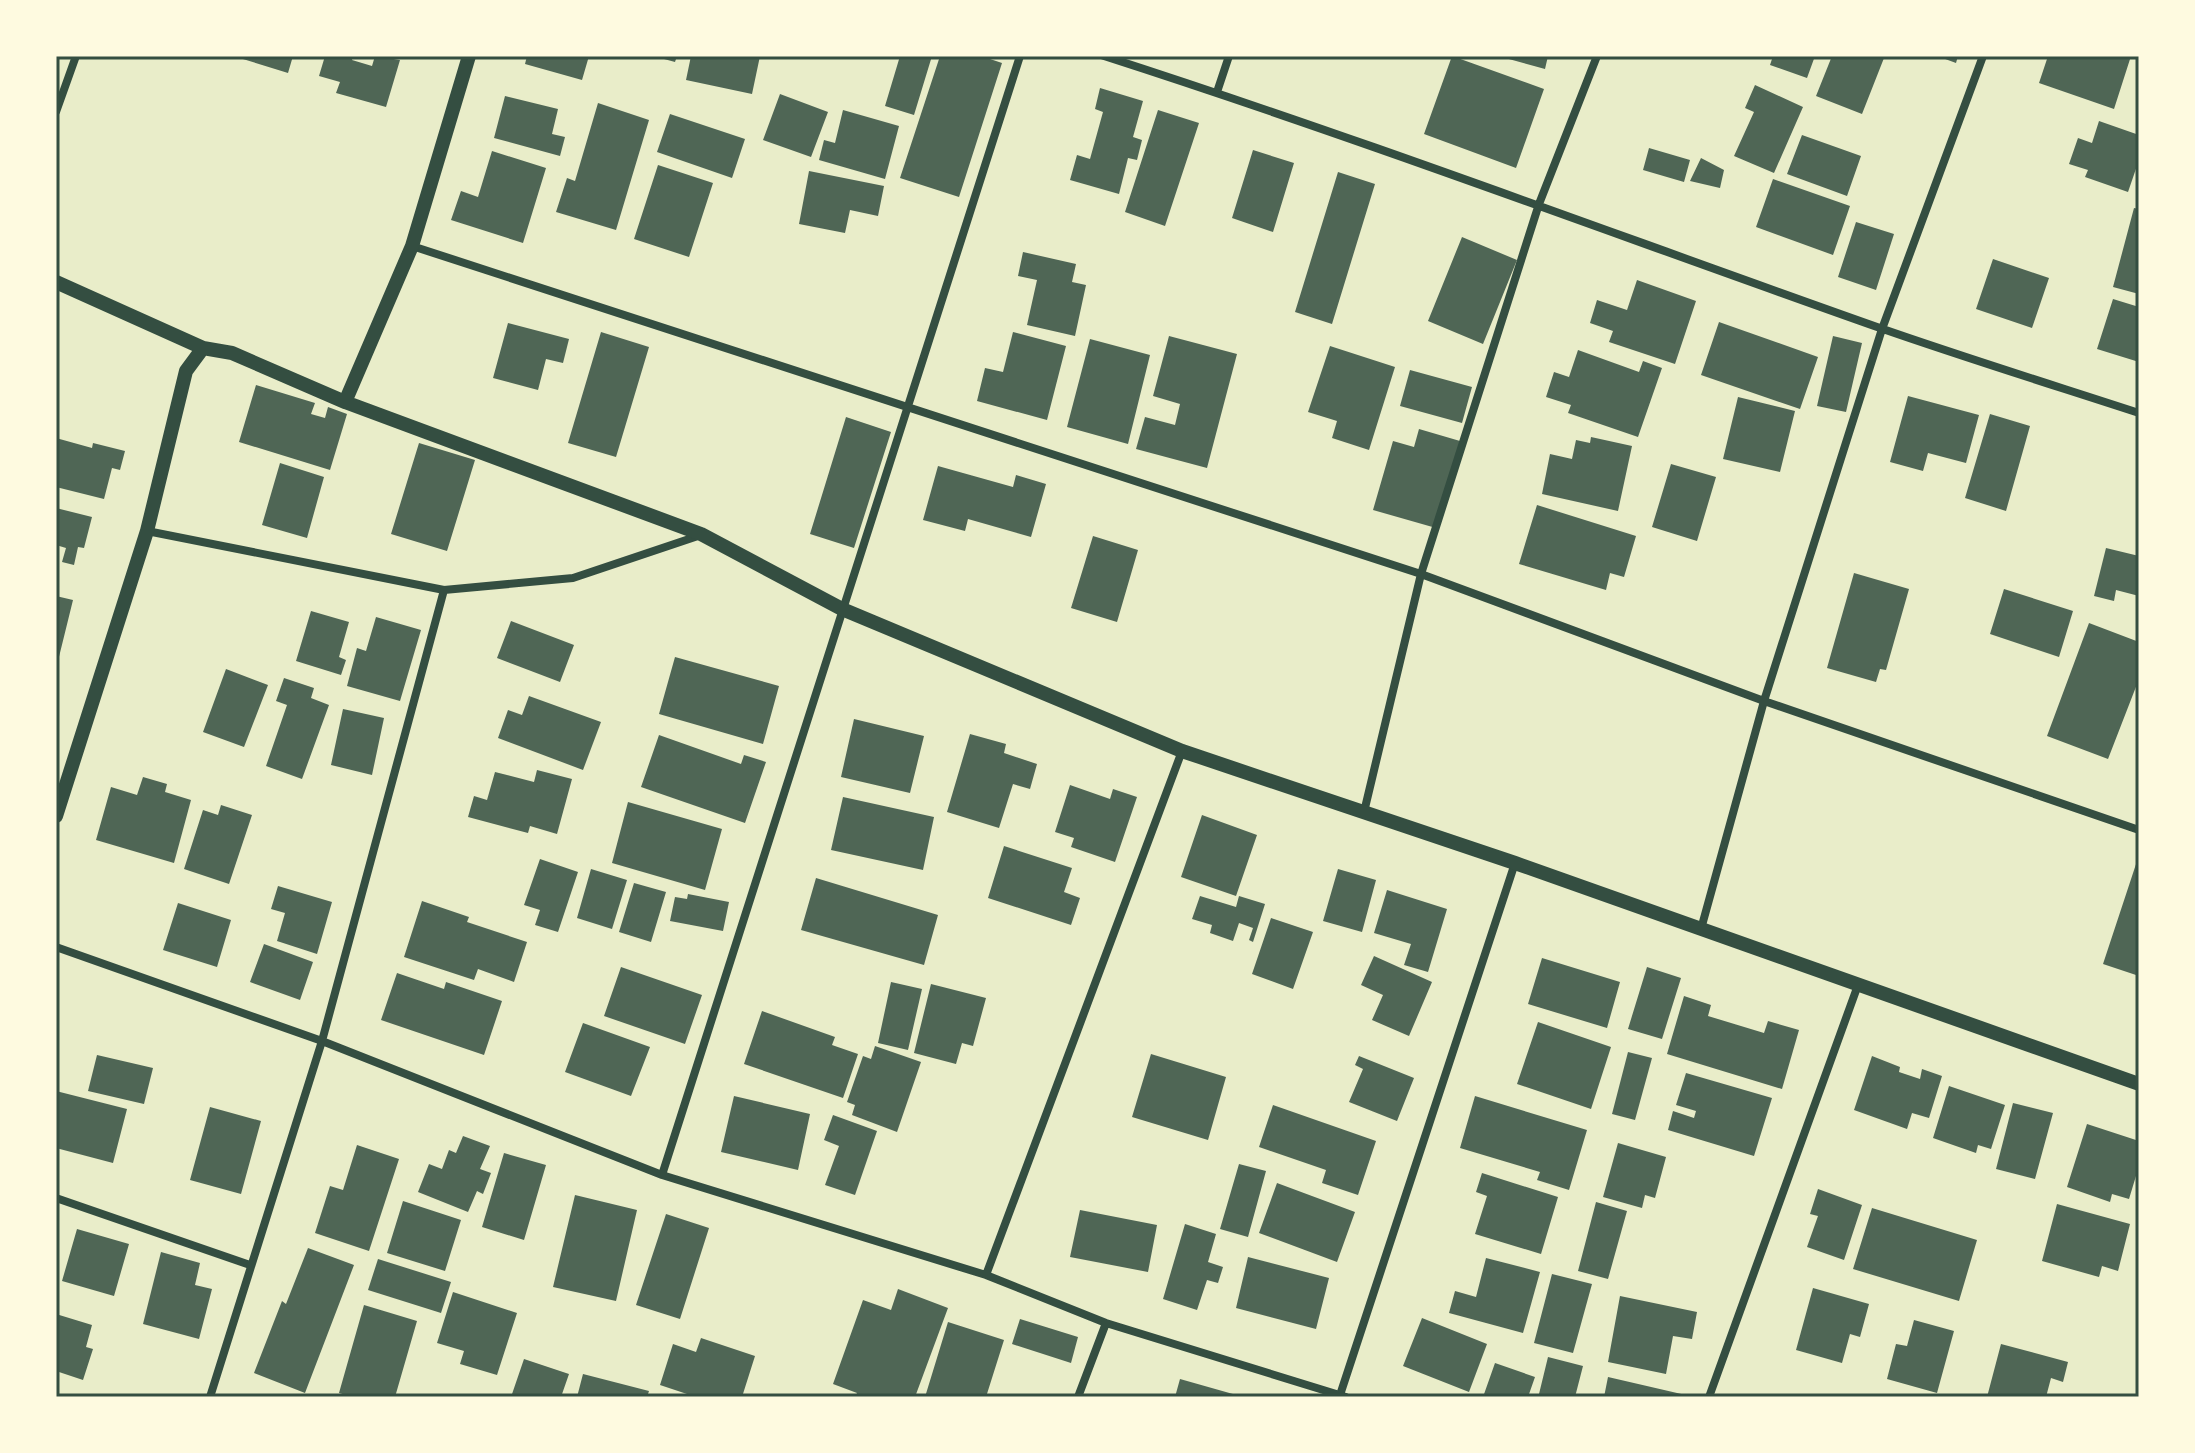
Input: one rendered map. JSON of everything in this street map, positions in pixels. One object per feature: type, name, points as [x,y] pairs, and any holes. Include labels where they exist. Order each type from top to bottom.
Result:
[{"type":"street","points":[[56,112],[76,56]]},
{"type":"street","points":[[345,402],[412,246],[469,56]]},
{"type":"street","points":[[662,1175],[1020,56]]},
{"type":"street","points":[[1104,56],[1539,204],[1882,329],[2139,413]]},
{"type":"street","points":[[1217,92],[1229,56]]},
{"type":"street","points":[[1364,812],[1421,574],[1539,204],[1597,56]]},
{"type":"street","points":[[1701,929],[1764,701],[1882,329],[1983,56]]},
{"type":"street","points":[[412,246],[1421,574],[1764,701],[2139,830]]},
{"type":"street","points":[[56,282],[203,348],[232,353],[345,402],[701,534],[842,609],[1182,751],[1515,863],[2139,1084]]},
{"type":"street","points":[[56,816],[147,531],[186,371],[203,348]]},
{"type":"street","points":[[147,531],[444,590],[573,578],[701,534]]},
{"type":"street","points":[[210,1397],[322,1041],[444,590]]},
{"type":"street","points":[[986,1275],[1182,751]]},
{"type":"street","points":[[56,947],[322,1041],[662,1175],[986,1275],[1106,1323],[1343,1396],[1515,863]]},
{"type":"street","points":[[1709,1397],[1858,985]]},
{"type":"street","points":[[56,1198],[250,1265]]},
{"type":"street","points":[[1078,1397],[1106,1323]]},
{"type":"building","points":[[233,56],[293,56],[288,73]]},
{"type":"building","points":[[325,56],[353,56],[352,60],[372,66],[375,56],[400,60],[386,107],[336,93],[340,82],[319,76]]},
{"type":"building","points":[[527,56],[589,56],[582,80],[525,64]]},
{"type":"building","points":[[653,56],[677,56],[675,62]]},
{"type":"building","points":[[691,56],[760,56],[752,94],[686,80]]},
{"type":"building","points":[[900,56],[932,56],[914,115],[885,106]]},
{"type":"building","points":[[940,56],[981,56],[1002,63],[959,197],[900,178]]},
{"type":"building","points":[[1452,56],[1544,89],[1516,168],[1424,134]]},
{"type":"building","points":[[1498,56],[1548,56],[1545,69]]},
{"type":"building","points":[[1773,56],[1815,56],[1807,78],[1770,65]]},
{"type":"building","points":[[1832,56],[1884,58],[1862,114],[1816,96]]},
{"type":"building","points":[[1937,56],[1958,56],[1956,63]]},
{"type":"building","points":[[2048,56],[2131,56],[2114,109],[2039,83]]},
{"type":"building","points":[[1755,85],[1803,107],[1774,173],[1734,156],[1754,112],[1745,108]]},
{"type":"building","points":[[1100,88],[1143,101],[1133,137],[1142,140],[1137,160],[1128,158],[1119,194],[1070,180],[1077,155],[1090,159],[1103,112],[1095,109]]},
{"type":"building","points":[[780,94],[828,112],[811,157],[763,140]]},
{"type":"building","points":[[505,96],[558,109],[552,134],[565,137],[560,156],[494,138]]},
{"type":"building","points":[[598,103],[649,120],[616,230],[556,212],[567,178],[575,181]]},
{"type":"building","points":[[843,110],[899,126],[885,179],[819,160],[824,140],[835,143]]},
{"type":"building","points":[[1158,110],[1199,123],[1165,226],[1125,212]]},
{"type":"building","points":[[670,114],[745,139],[732,178],[657,152]]},
{"type":"building","points":[[2099,121],[2139,135],[2139,160],[2128,192],[2085,177],[2088,170],[2069,164],[2078,138],[2092,143]]},
{"type":"building","points":[[1802,135],[1861,156],[1847,196],[1787,174]]},
{"type":"building","points":[[1649,148],[1690,160],[1684,182],[1643,170]]},
{"type":"building","points":[[1253,150],[1294,163],[1273,232],[1232,218]]},
{"type":"building","points":[[492,151],[546,168],[523,243],[451,220],[461,191],[478,197]]},
{"type":"building","points":[[1701,158],[1724,170],[1720,188],[1690,181]]},
{"type":"building","points":[[658,165],[713,183],[689,257],[634,239]]},
{"type":"building","points":[[809,171],[884,186],[878,216],[850,210],[845,233],[799,224]]},
{"type":"building","points":[[1338,172],[1375,184],[1332,324],[1295,312]]},
{"type":"building","points":[[1773,179],[1850,206],[1833,255],[1756,227]]},
{"type":"building","points":[[2134,208],[2139,209],[2139,294],[2113,287]]},
{"type":"building","points":[[1856,222],[1894,234],[1876,290],[1838,277]]},
{"type":"building","points":[[1462,237],[1517,260],[1483,344],[1428,321]]},
{"type":"building","points":[[1023,252],[1076,264],[1072,282],[1086,285],[1075,336],[1027,325],[1037,280],[1018,276]]},
{"type":"building","points":[[1993,259],[2049,278],[2032,328],[1976,309]]},
{"type":"building","points":[[1637,280],[1696,301],[1675,364],[1609,342],[1613,331],[1590,323],[1597,300],[1627,310]]},
{"type":"building","points":[[2113,299],[2139,307],[2139,362],[2097,349]]},
{"type":"building","points":[[1719,322],[1818,357],[1800,409],[1701,375]]},
{"type":"building","points":[[508,323],[569,339],[563,363],[546,359],[538,390],[493,378]]},
{"type":"building","points":[[601,332],[649,347],[616,457],[568,443]]},
{"type":"building","points":[[1013,332],[1066,346],[1047,420],[977,401],[985,368],[1003,372]]},
{"type":"building","points":[[1169,336],[1237,354],[1207,468],[1136,449],[1145,417],[1175,425],[1180,404],[1153,396]]},
{"type":"building","points":[[1833,336],[1862,343],[1846,412],[1817,406]]},
{"type":"building","points":[[1090,339],[1150,355],[1128,444],[1067,427]]},
{"type":"building","points":[[1330,346],[1395,367],[1369,450],[1332,438],[1337,421],[1308,412]]},
{"type":"building","points":[[1578,350],[1639,372],[1643,361],[1662,368],[1638,437],[1568,413],[1571,405],[1546,397],[1554,372],[1569,377]]},
{"type":"building","points":[[1410,370],[1472,387],[1462,423],[1400,406]]},
{"type":"building","points":[[256,385],[315,403],[311,414],[325,418],[328,407],[347,414],[330,470],[239,442]]},
{"type":"building","points":[[1908,396],[1979,415],[1966,463],[1928,453],[1923,471],[1890,462]]},
{"type":"building","points":[[1738,397],[1795,411],[1780,472],[1723,459]]},
{"type":"building","points":[[1990,414],[2030,426],[2006,511],[1965,498]]},
{"type":"building","points":[[846,417],[891,432],[854,548],[810,534]]},
{"type":"building","points":[[1419,429],[1460,441],[1436,528],[1373,510],[1393,441],[1414,447]]},
{"type":"building","points":[[1591,437],[1632,446],[1618,511],[1542,494],[1550,454],[1572,459],[1576,440],[1590,443]]},
{"type":"building","points":[[56,438],[92,448],[93,443],[125,451],[120,470],[112,468],[104,499],[56,487]]},
{"type":"building","points":[[419,443],[475,460],[447,551],[391,534]]},
{"type":"building","points":[[280,463],[324,477],[307,538],[262,525]]},
{"type":"building","points":[[1671,464],[1716,477],[1697,541],[1652,527]]},
{"type":"building","points":[[938,466],[1013,487],[1016,475],[1046,484],[1031,537],[968,519],[965,531],[923,520]]},
{"type":"building","points":[[1537,505],[1636,536],[1624,577],[1610,573],[1606,590],[1519,564]]},
{"type":"building","points":[[56,508],[92,517],[84,548],[78,547],[74,565],[62,562],[66,548],[56,545]]},
{"type":"building","points":[[1093,536],[1138,550],[1117,622],[1071,608]]},
{"type":"building","points":[[2106,548],[2139,556],[2139,596],[2116,590],[2114,601],[2094,596]]},
{"type":"building","points":[[1854,573],[1909,589],[1886,670],[1880,669],[1876,682],[1827,668]]},
{"type":"building","points":[[2004,589],[2073,611],[2059,657],[1990,634]]},
{"type":"building","points":[[56,596],[73,600],[57,665],[56,665]]},
{"type":"building","points":[[311,611],[349,622],[339,657],[346,660],[341,675],[296,661]]},
{"type":"building","points":[[376,617],[421,630],[400,701],[347,686],[357,648],[366,651]]},
{"type":"building","points":[[511,621],[574,645],[560,682],[497,658]]},
{"type":"building","points":[[2089,623],[2139,642],[2139,679],[2108,759],[2047,736]]},
{"type":"building","points":[[675,657],[779,686],[763,744],[659,714]]},
{"type":"building","points":[[226,669],[268,685],[244,747],[203,732]]},
{"type":"building","points":[[284,678],[314,688],[311,698],[329,705],[302,779],[266,766],[287,705],[276,701]]},
{"type":"building","points":[[529,696],[601,722],[583,770],[498,738],[508,710],[522,715]]},
{"type":"building","points":[[343,709],[384,718],[372,775],[331,765]]},
{"type":"building","points":[[854,719],[924,736],[910,793],[841,777]]},
{"type":"building","points":[[970,734],[1006,744],[1004,753],[1037,764],[1030,789],[1013,784],[999,828],[947,812]]},
{"type":"building","points":[[659,735],[741,764],[744,755],[766,762],[745,823],[641,787]]},
{"type":"building","points":[[537,770],[572,779],[557,834],[530,826],[528,833],[468,817],[474,796],[487,800],[495,772],[534,782]]},
{"type":"building","points":[[143,777],[167,784],[165,792],[191,800],[174,863],[96,840],[111,787],[137,795]]},
{"type":"building","points":[[1070,785],[1110,799],[1113,789],[1137,797],[1115,862],[1071,847],[1074,838],[1055,832]]},
{"type":"building","points":[[843,797],[934,817],[923,870],[831,850]]},
{"type":"building","points":[[628,802],[722,829],[705,890],[612,863]]},
{"type":"building","points":[[221,805],[252,815],[229,884],[184,869],[203,810],[218,815]]},
{"type":"building","points":[[1202,815],[1257,835],[1236,896],[1181,877]]},
{"type":"building","points":[[1004,846],[1072,868],[1064,892],[1080,898],[1071,925],[988,898]]},
{"type":"building","points":[[540,859],[578,872],[558,932],[535,925],[540,910],[524,905]]},
{"type":"building","points":[[2139,859],[2139,976],[2103,964]]},
{"type":"building","points":[[591,869],[627,880],[612,929],[577,918]]},
{"type":"building","points":[[1338,869],[1376,880],[1362,932],[1323,921]]},
{"type":"building","points":[[816,878],[938,915],[924,965],[801,930]]},
{"type":"building","points":[[634,883],[666,892],[651,942],[619,932]]},
{"type":"building","points":[[278,886],[332,902],[317,954],[277,941],[285,913],[271,909]]},
{"type":"building","points":[[1387,890],[1447,909],[1428,972],[1404,965],[1411,944],[1374,933]]},
{"type":"building","points":[[688,894],[729,902],[723,931],[670,921],[675,897],[687,899]]},
{"type":"building","points":[[1200,896],[1236,907],[1239,896],[1265,904],[1253,942],[1249,940],[1253,928],[1239,923],[1233,941],[1210,933],[1212,925],[1192,919]]},
{"type":"building","points":[[422,901],[469,917],[467,922],[527,942],[514,982],[478,969],[474,980],[404,957]]},
{"type":"building","points":[[178,903],[231,920],[217,967],[163,950]]},
{"type":"building","points":[[1271,918],[1313,932],[1293,989],[1252,974]]},
{"type":"building","points":[[264,944],[313,962],[300,1000],[250,982]]},
{"type":"building","points":[[1374,956],[1432,982],[1409,1036],[1372,1020],[1383,995],[1361,985]]},
{"type":"building","points":[[1542,958],[1620,982],[1607,1028],[1528,1004]]},
{"type":"building","points":[[621,967],[702,995],[685,1044],[604,1016]]},
{"type":"building","points":[[1647,967],[1681,978],[1662,1039],[1628,1029]]},
{"type":"building","points":[[397,973],[444,989],[446,982],[502,1001],[484,1055],[381,1020]]},
{"type":"building","points":[[891,982],[922,989],[908,1050],[878,1043]]},
{"type":"building","points":[[931,984],[986,998],[973,1046],[962,1043],[956,1064],[914,1053]]},
{"type":"building","points":[[1684,996],[1711,1005],[1708,1016],[1764,1033],[1768,1021],[1799,1030],[1782,1089],[1667,1054]]},
{"type":"building","points":[[762,1011],[835,1037],[832,1045],[858,1054],[843,1098],[744,1064]]},
{"type":"building","points":[[1538,1022],[1611,1047],[1591,1109],[1517,1084]]},
{"type":"building","points":[[583,1023],[650,1047],[631,1096],[565,1072]]},
{"type":"building","points":[[875,1046],[921,1062],[897,1132],[852,1115],[855,1105],[847,1102],[863,1056],[871,1059]]},
{"type":"building","points":[[1628,1052],[1652,1058],[1635,1120],[1612,1114]]},
{"type":"building","points":[[1151,1054],[1226,1077],[1208,1140],[1132,1117]]},
{"type":"building","points":[[97,1055],[153,1068],[144,1104],[88,1091]]},
{"type":"building","points":[[1359,1056],[1414,1078],[1397,1121],[1349,1102],[1363,1069],[1355,1065]]},
{"type":"building","points":[[1872,1056],[1900,1067],[1899,1072],[1920,1079],[1922,1069],[1942,1076],[1929,1118],[1912,1113],[1907,1129],[1854,1110]]},
{"type":"building","points":[[1686,1073],[1772,1098],[1754,1156],[1668,1130],[1673,1111],[1694,1118],[1696,1111],[1676,1105]]},
{"type":"building","points":[[1949,1086],[2005,1105],[1991,1149],[1978,1145],[1976,1153],[1933,1138]]},
{"type":"building","points":[[56,1091],[127,1109],[113,1163],[56,1148]]},
{"type":"building","points":[[734,1096],[810,1114],[798,1170],[721,1152]]},
{"type":"building","points":[[1475,1096],[1587,1130],[1569,1190],[1537,1180],[1540,1172],[1460,1148]]},
{"type":"building","points":[[2013,1103],[2053,1113],[2035,1179],[1996,1169]]},
{"type":"building","points":[[1273,1105],[1376,1141],[1358,1195],[1322,1183],[1326,1170],[1259,1147]]},
{"type":"building","points":[[210,1107],[261,1121],[241,1194],[190,1180]]},
{"type":"building","points":[[833,1115],[877,1131],[855,1195],[825,1185],[839,1146],[824,1140]]},
{"type":"building","points":[[2087,1124],[2139,1141],[2139,1166],[2129,1199],[2112,1194],[2110,1202],[2067,1187]]},
{"type":"building","points":[[463,1136],[490,1146],[480,1169],[491,1173],[483,1194],[477,1191],[468,1212],[418,1192],[429,1164],[442,1169],[449,1150],[456,1153]]},
{"type":"building","points":[[1618,1143],[1666,1157],[1655,1198],[1645,1195],[1642,1208],[1603,1197]]},
{"type":"building","points":[[357,1145],[399,1159],[369,1251],[315,1233],[330,1186],[343,1190]]},
{"type":"building","points":[[504,1153],[546,1165],[524,1240],[482,1227]]},
{"type":"building","points":[[1239,1164],[1266,1171],[1248,1237],[1220,1229]]},
{"type":"building","points":[[1482,1173],[1558,1197],[1541,1254],[1475,1234],[1487,1196],[1476,1192]]},
{"type":"building","points":[[1277,1183],[1355,1212],[1337,1262],[1259,1233]]},
{"type":"building","points":[[1818,1189],[1862,1205],[1844,1260],[1807,1247],[1818,1216],[1810,1214]]},
{"type":"building","points":[[575,1195],[637,1210],[616,1301],[553,1287]]},
{"type":"building","points":[[403,1201],[461,1220],[445,1271],[387,1253]]},
{"type":"building","points":[[1596,1202],[1627,1211],[1608,1279],[1578,1271]]},
{"type":"building","points":[[2057,1204],[2130,1224],[2118,1271],[2102,1266],[2099,1277],[2042,1261]]},
{"type":"building","points":[[1872,1208],[1977,1240],[1959,1301],[1853,1269]]},
{"type":"building","points":[[1080,1210],[1157,1225],[1148,1272],[1070,1257]]},
{"type":"building","points":[[666,1214],[709,1228],[680,1319],[636,1305]]},
{"type":"building","points":[[1185,1224],[1216,1234],[1208,1262],[1223,1267],[1218,1283],[1207,1280],[1197,1310],[1163,1299]]},
{"type":"building","points":[[77,1229],[129,1244],[114,1296],[62,1281]]},
{"type":"building","points":[[308,1248],[354,1265],[305,1393],[254,1373],[282,1301],[286,1304]]},
{"type":"building","points":[[161,1252],[200,1263],[195,1285],[212,1289],[199,1339],[143,1324]]},
{"type":"building","points":[[1248,1257],[1329,1278],[1316,1329],[1236,1308]]},
{"type":"building","points":[[1486,1258],[1540,1272],[1523,1333],[1449,1313],[1455,1291],[1476,1297]]},
{"type":"building","points":[[378,1259],[451,1282],[441,1313],[368,1290]]},
{"type":"building","points":[[1552,1274],[1592,1284],[1573,1353],[1534,1343]]},
{"type":"building","points":[[1813,1288],[1869,1304],[1860,1337],[1850,1334],[1842,1363],[1796,1350]]},
{"type":"building","points":[[898,1289],[948,1308],[915,1397],[855,1397],[857,1393],[833,1384],[863,1300],[891,1310]]},
{"type":"building","points":[[453,1292],[517,1313],[497,1375],[460,1364],[464,1351],[437,1343]]},
{"type":"building","points":[[1620,1296],[1697,1312],[1692,1339],[1673,1336],[1666,1374],[1608,1362]]},
{"type":"building","points":[[364,1305],[417,1321],[395,1397],[353,1397],[339,1393]]},
{"type":"building","points":[[56,1314],[92,1325],[86,1347],[93,1349],[83,1380],[56,1371]]},
{"type":"building","points":[[1422,1318],[1487,1344],[1469,1392],[1403,1366]]},
{"type":"building","points":[[1020,1319],[1078,1337],[1071,1363],[1012,1344]]},
{"type":"building","points":[[1914,1320],[1954,1331],[1937,1393],[1887,1379],[1896,1344],[1907,1346]]},
{"type":"building","points":[[948,1322],[1004,1340],[986,1397],[925,1397]]},
{"type":"building","points":[[701,1338],[755,1356],[742,1397],[696,1397],[660,1385],[673,1344],[696,1352]]},
{"type":"building","points":[[2001,1344],[2068,1362],[2063,1382],[2051,1378],[2046,1397],[1987,1397]]},
{"type":"building","points":[[1548,1357],[1583,1366],[1575,1397],[1539,1394]]},
{"type":"building","points":[[524,1359],[569,1374],[561,1397],[511,1397]]},
{"type":"building","points":[[1495,1363],[1535,1377],[1528,1397],[1483,1397]]},
{"type":"building","points":[[583,1374],[649,1391],[647,1397],[577,1397]]},
{"type":"building","points":[[1608,1377],[1690,1396],[1690,1397],[1604,1397]]},
{"type":"building","points":[[1180,1379],[1240,1396],[1240,1397],[1175,1397]]}]
